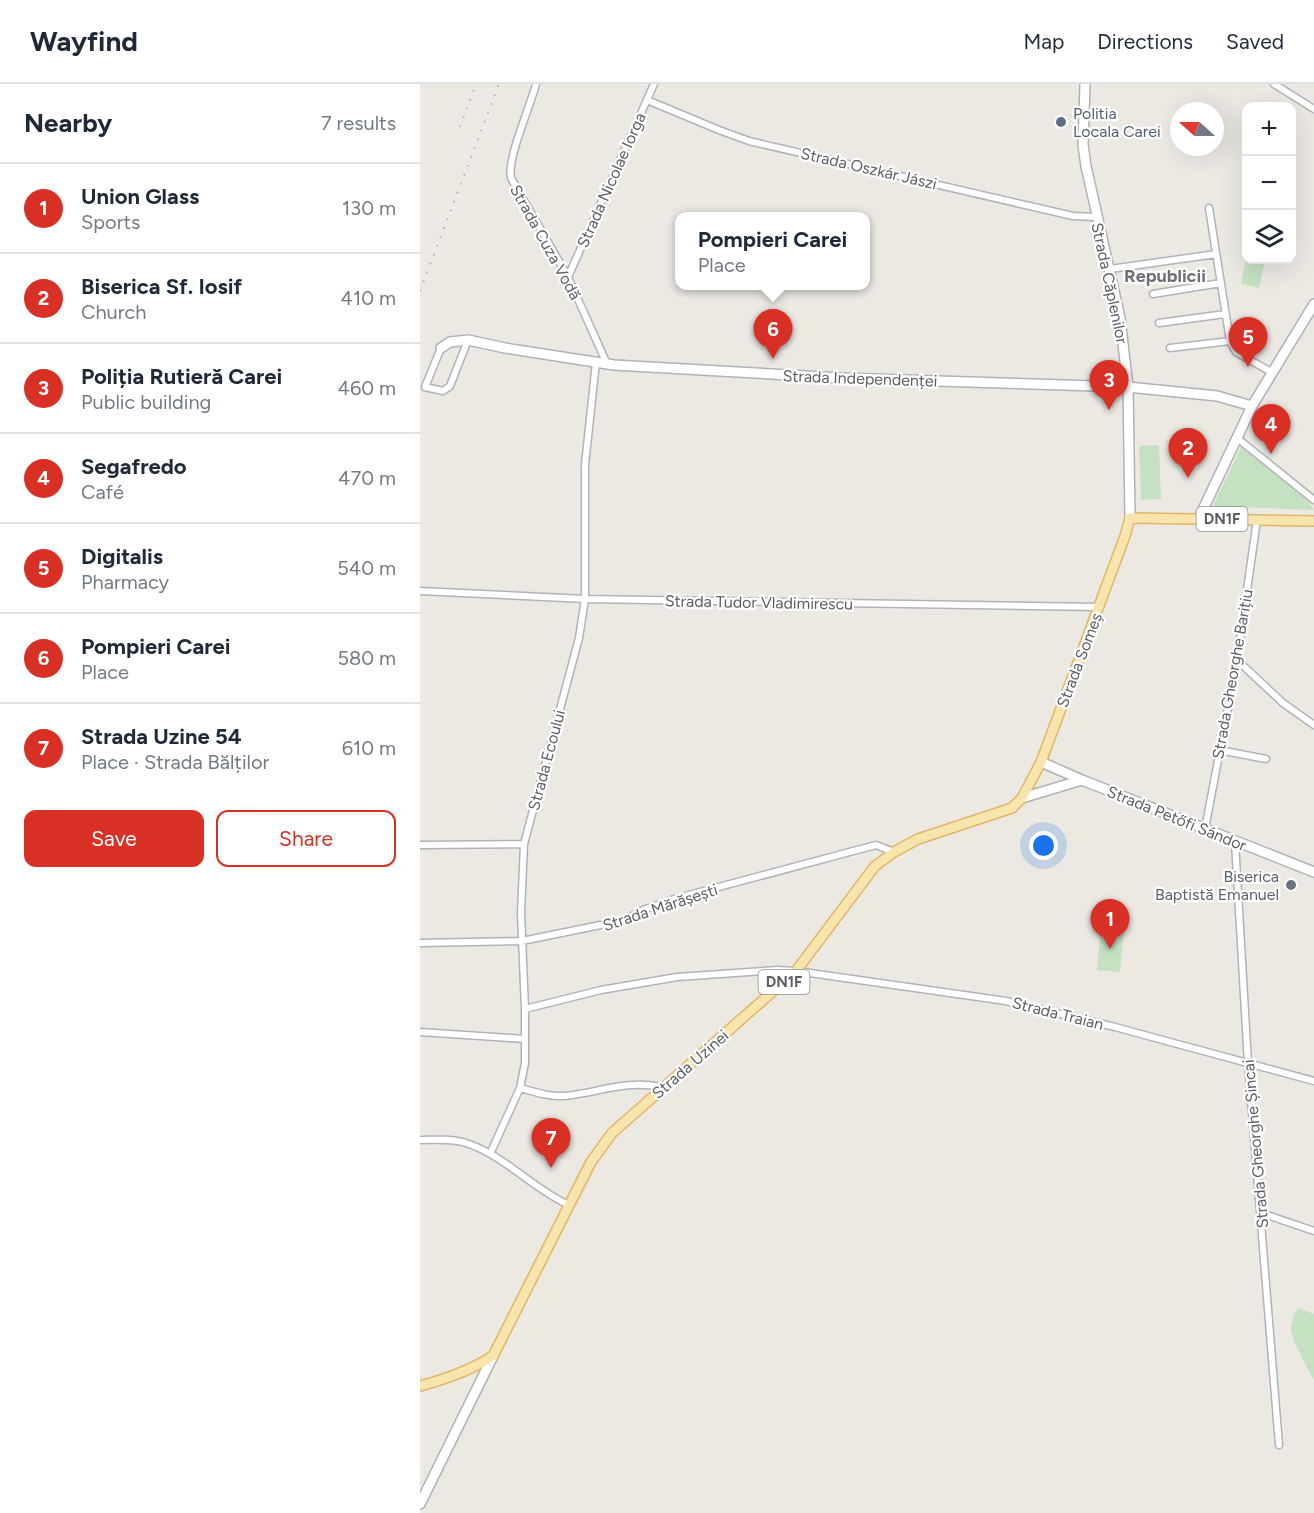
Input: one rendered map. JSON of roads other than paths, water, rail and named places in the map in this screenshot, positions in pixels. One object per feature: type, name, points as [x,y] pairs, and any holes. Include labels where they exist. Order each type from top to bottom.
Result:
[{"type":"main road","name":"DN1F","points":[[1130,518],[1314,521]]},
{"type":"main road","name":"Strada Someș","points":[[1022,798],[1041,762],[1130,518]]},
{"type":"main road","name":"Strada Uzinei","points":[[493,1356],[591,1162],[612,1133],[796,971],[875,866],[918,839],[1012,808],[1022,798]]},
{"type":"main road","points":[[420,1386],[475,1368],[493,1356]]},
{"type":"street","name":"Strada Cuza Vodă","points":[[536,84],[509,170],[511,178],[568,277],[607,364]]},
{"type":"street","name":"Strada Nicolae Iorga","points":[[568,277],[654,84]]},
{"type":"street","name":"Strada Căplenilor","points":[[1085,84],[1083,145],[1096,217],[1120,318],[1128,387],[1130,518]]},
{"type":"street","points":[[1274,84],[1314,109]]},
{"type":"street","name":"Strada Oszkár Jászi","points":[[647,100],[749,141],[1073,216],[1096,217]]},
{"type":"street","points":[[1209,208],[1230,341],[1236,352],[1271,372]]},
{"type":"street","points":[[1110,269],[1216,254]]},
{"type":"street","points":[[1153,294],[1221,283]]},
{"type":"street","points":[[1199,518],[1252,405],[1314,304]]},
{"type":"street","points":[[1159,323],[1225,314]]},
{"type":"street","name":"Strada Independenței","points":[[468,340],[450,386],[443,391],[425,387],[441,348],[450,342],[468,340],[607,364],[841,378],[1128,387],[1217,396],[1252,405]]},
{"type":"street","points":[[1170,348],[1230,341]]},
{"type":"street","name":"Strada Ecoului","points":[[490,1154],[520,1088],[525,1064],[521,913],[524,844],[579,638],[585,599],[585,465],[596,362]]},
{"type":"street","points":[[1237,438],[1311,495],[1314,500]]},
{"type":"street","name":"Strada Gheorghe Barițiu","points":[[1205,829],[1237,660],[1257,520]]},
{"type":"street","name":"Strada Tudor Vladimirescu","points":[[420,591],[585,599],[1099,607]]},
{"type":"street","points":[[1237,660],[1283,703],[1314,725]]},
{"type":"street","points":[[1219,750],[1266,759]]},
{"type":"street","name":"Strada Petőfi Sándor","points":[[1041,762],[1314,873]]},
{"type":"street","points":[[1022,798],[1082,780]]},
{"type":"street","name":"Strada Gheorghe Șincai","points":[[1235,842],[1248,1063],[1279,1445]]},
{"type":"street","points":[[420,845],[524,844]]},
{"type":"street","name":"Strada Mărășești","points":[[420,943],[522,941],[603,926],[626,920],[643,910],[674,899],[876,845],[894,852]]},
{"type":"street","name":"Strada Traian","points":[[525,1009],[601,990],[677,977],[777,970],[796,971],[1006,1000],[1314,1081]]},
{"type":"street","points":[[420,1032],[525,1040]]},
{"type":"street","points":[[520,1088],[545,1095],[565,1096],[641,1084],[663,1087]]},
{"type":"street","points":[[420,1140],[451,1140],[467,1143],[490,1154],[553,1197],[569,1205]]},
{"type":"street","points":[[1261,1213],[1314,1231]]},
{"type":"street","points":[[420,1504],[493,1356]]},
{"type":"railway","points":[[460,127],[476,84]]},
{"type":"railway","points":[[420,291],[499,84]]},
{"type":"place","name":"Politia Locala Carei","points":[[1061,122]]},
{"type":"place","name":"Pompieri Carei","points":[[773,359]]},
{"type":"place","name":"Digitalis","points":[[1248,367]]},
{"type":"place","name":"Poliția Rutieră Carei","points":[[1109,410]]},
{"type":"place","name":"Segafredo","points":[[1271,454]]},
{"type":"place","name":"Biserica Sf. Iosif","points":[[1188,478]]},
{"type":"place","name":"Biserica Baptistă Emanuel","points":[[1291,885]]},
{"type":"place","name":"Union Glass","points":[[1110,949]]},
{"type":"place","name":"Strada Uzine 54","points":[[551,1168]]},
{"type":"district","name":"Republicii","points":[[1165,276]]}]
